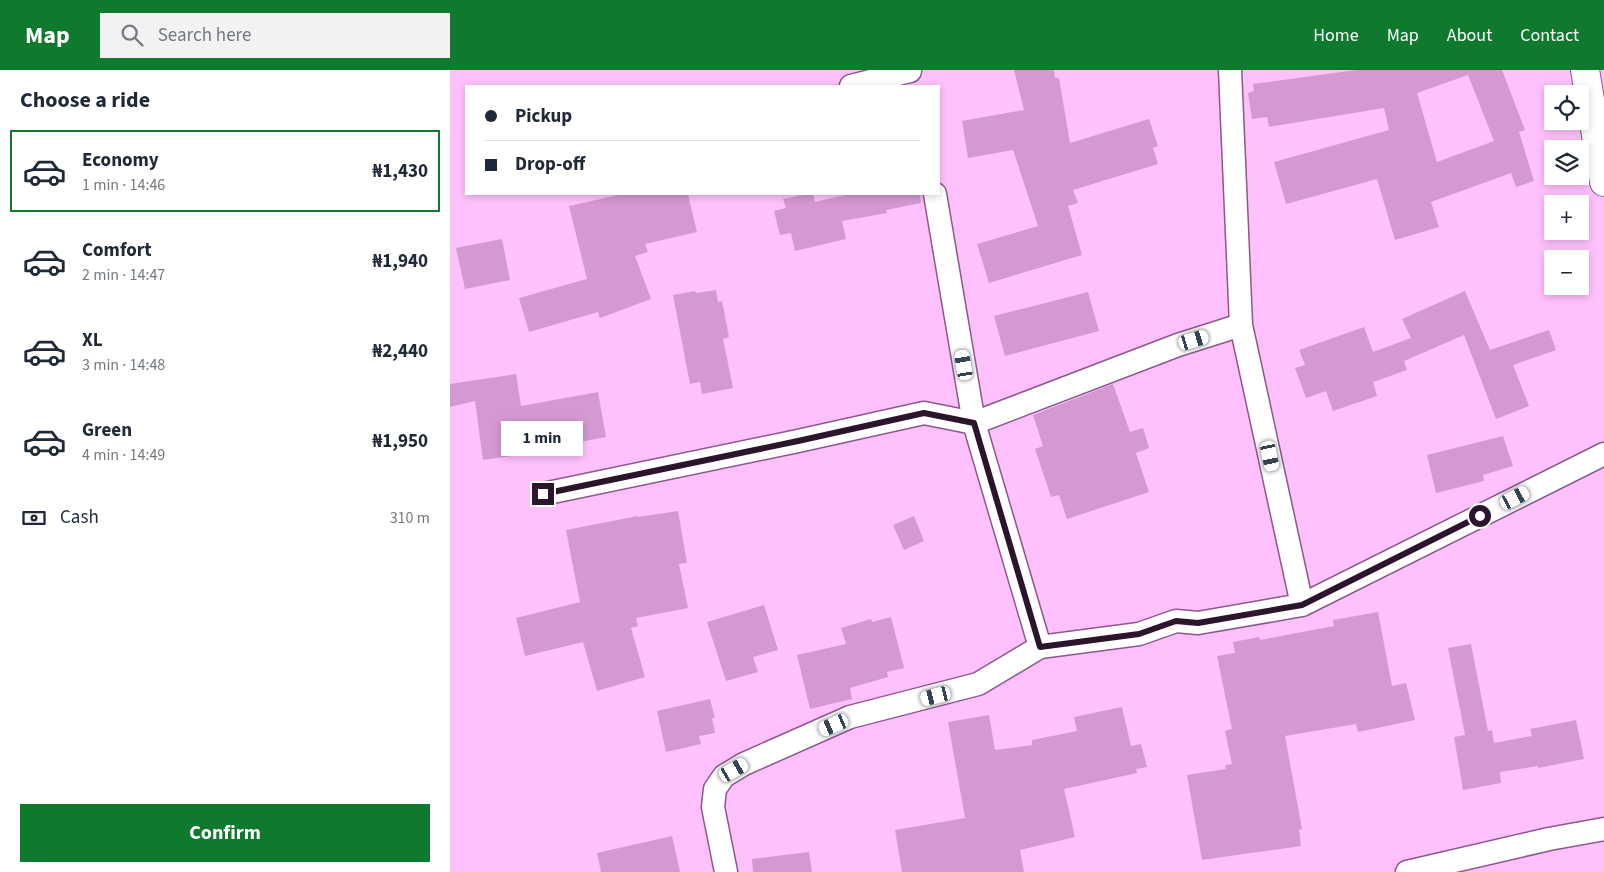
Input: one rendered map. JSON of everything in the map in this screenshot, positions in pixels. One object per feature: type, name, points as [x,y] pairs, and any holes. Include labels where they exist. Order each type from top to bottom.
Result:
[{"type":"street","points":[[1230,70],[1241,325],[1302,605]]},
{"type":"street","points":[[1585,70],[1604,182]]},
{"type":"street","points":[[857,85],[911,76]]},
{"type":"street","points":[[935,195],[974,423],[1040,647]]},
{"type":"street","points":[[543,494],[924,413],[974,423],[1178,345],[1241,325]]},
{"type":"street","points":[[726,872],[713,807],[715,789],[724,776],[744,764],[850,717],[978,684],[1040,647],[1139,634],[1176,621],[1198,623],[1302,605],[1604,454]]},
{"type":"street","points":[[1407,872],[1549,839],[1604,829]]},
{"type":"building","points":[[1014,70],[1054,70],[1055,78],[1059,78],[1070,143],[1149,119],[1158,146],[1153,148],[1158,164],[1073,190],[1078,203],[1068,206],[1082,255],[989,283],[977,244],[1038,226],[1013,150],[968,158],[962,121],[1024,110]]},
{"type":"building","points":[[1356,70],[1502,70],[1525,130],[1519,132],[1534,181],[1516,187],[1511,173],[1431,202],[1439,227],[1395,240],[1377,179],[1286,204],[1274,162],[1389,130],[1384,108],[1269,127],[1267,117],[1252,119],[1248,93],[1254,91],[1253,84]],"holes":[[[1468,75],[1494,141],[1437,162],[1417,93]]]},
{"type":"building","points":[[618,195],[688,195],[697,232],[645,244],[648,252],[635,256],[651,299],[600,318],[598,312],[529,332],[519,298],[587,279],[569,206]]},
{"type":"building","points":[[813,195],[815,202],[846,195],[920,195],[921,203],[886,210],[887,213],[842,221],[846,239],[795,251],[791,233],[780,235],[774,211],[786,208],[783,199]]},
{"type":"building","points":[[502,239],[510,280],[465,289],[456,248]]},
{"type":"building","points":[[716,290],[718,302],[722,301],[729,337],[723,339],[733,388],[702,394],[700,382],[690,384],[673,295]]},
{"type":"building","points":[[1465,291],[1490,350],[1549,330],[1556,350],[1513,365],[1529,406],[1496,419],[1464,335],[1404,361],[1407,370],[1373,382],[1377,396],[1333,411],[1326,391],[1306,398],[1295,368],[1305,365],[1299,350],[1364,327],[1373,352],[1411,338],[1402,319]]},
{"type":"building","points":[[1088,292],[1099,331],[1005,356],[994,316]]},
{"type":"building","points":[[516,374],[521,406],[598,392],[606,437],[527,452],[527,454],[483,460],[475,401],[450,407],[450,384]]},
{"type":"building","points":[[1113,384],[1130,432],[1143,428],[1149,448],[1136,453],[1149,492],[1067,519],[1059,495],[1051,497],[1035,449],[1043,446],[1033,415]]},
{"type":"building","points":[[1503,436],[1513,466],[1483,475],[1484,481],[1436,493],[1427,455]]},
{"type":"building","points":[[678,511],[687,563],[679,564],[688,608],[636,618],[638,626],[631,628],[645,677],[597,691],[583,642],[525,656],[516,618],[580,602],[566,530],[638,516]]},
{"type":"building","points":[[914,516],[924,541],[904,550],[893,525]]},
{"type":"building","points":[[764,605],[778,650],[753,657],[758,672],[726,681],[707,622]]},
{"type":"building","points":[[1378,612],[1392,686],[1406,683],[1415,720],[1358,732],[1356,724],[1285,736],[1302,829],[1299,830],[1301,846],[1202,860],[1187,775],[1226,769],[1225,765],[1232,764],[1225,731],[1232,729],[1217,656],[1235,653],[1233,642],[1259,637],[1260,640],[1334,626],[1333,620]]},
{"type":"building","points":[[891,617],[904,668],[887,672],[888,677],[850,688],[852,699],[810,709],[797,655],[846,644],[841,628],[871,619],[872,622]]},
{"type":"building","points":[[1471,644],[1488,731],[1492,730],[1494,743],[1532,736],[1530,729],[1576,720],[1584,759],[1538,768],[1538,766],[1500,772],[1501,783],[1463,790],[1454,737],[1465,735],[1448,648]]},
{"type":"building","points":[[710,699],[715,718],[712,718],[715,733],[699,736],[701,744],[666,752],[657,711]]},
{"type":"building","points":[[1122,707],[1131,746],[1141,744],[1147,767],[1136,769],[1137,773],[1064,789],[1075,837],[1020,850],[1024,872],[902,872],[895,830],[965,818],[948,722],[989,715],[995,750],[1032,745],[1032,740],[1077,731],[1074,717]]},
{"type":"building","points":[[672,836],[680,872],[601,872],[597,853]]},
{"type":"building","points":[[809,852],[812,872],[753,872],[752,859]]},
{"type":"route","points":[[543,494],[924,413],[974,423],[1040,647],[1139,634],[1176,621],[1198,623],[1302,605],[1480,516]]}]
